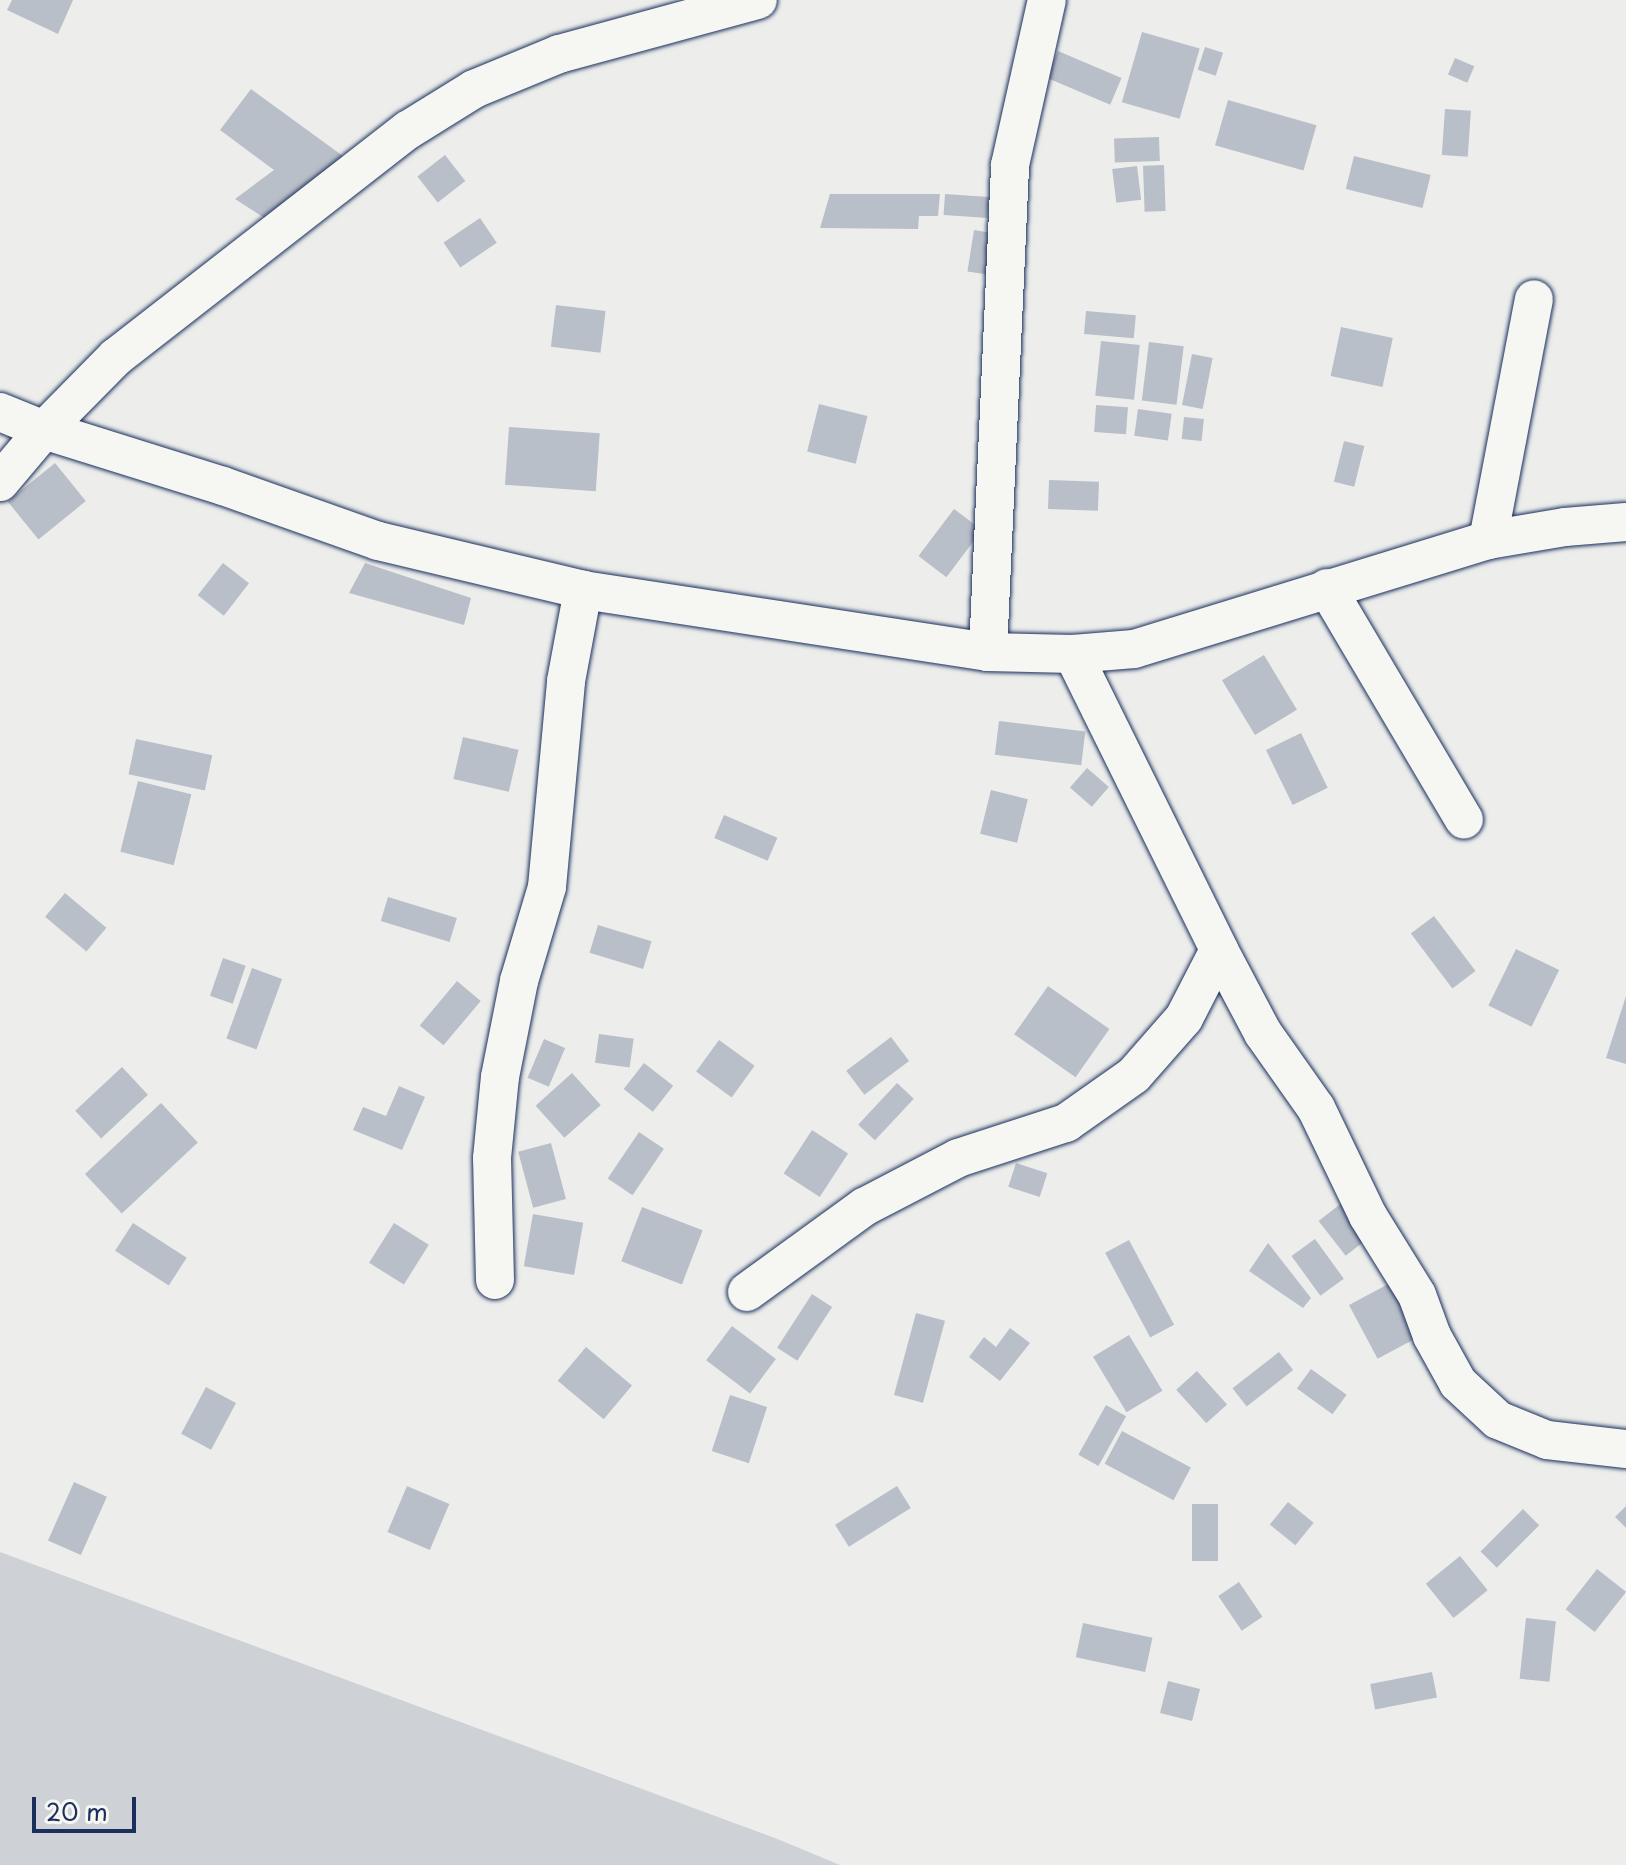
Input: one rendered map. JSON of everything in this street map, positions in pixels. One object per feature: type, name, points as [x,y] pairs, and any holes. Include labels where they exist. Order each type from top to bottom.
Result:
[{"type":"street","points":[[0,482],[44,430],[116,357],[408,130],[474,89],[559,54],[758,0]]},
{"type":"street","points":[[988,652],[1010,165],[1047,0]]},
{"type":"street","points":[[1488,540],[1534,299]]},
{"type":"street","points":[[0,412],[44,430],[223,486],[378,541],[583,590],[988,652],[1073,654],[1134,649],[1488,540],[1565,527],[1626,522]]},
{"type":"street","points":[[1327,588],[1464,820]]},
{"type":"street","points":[[495,1280],[492,1158],[500,1077],[519,981],[547,887],[566,681],[583,590]]},
{"type":"street","points":[[1073,654],[1219,950],[1263,1033],[1316,1108],[1368,1216],[1417,1295],[1432,1336],[1458,1383],[1498,1420],[1547,1440],[1626,1449]]},
{"type":"street","points":[[747,1292],[864,1207],[958,1158],[1066,1123],[1134,1075],[1184,1018],[1219,950]]},
{"type":"shaded area","points":[[0,1552],[775,1838],[840,1865],[0,1865]]},
{"type":"building","points":[[12,0],[73,0],[58,34],[7,10]]},
{"type":"building","points":[[1142,32],[1200,49],[1180,119],[1122,102]]},
{"type":"building","points":[[1205,47],[1223,53],[1216,76],[1198,70]]},
{"type":"building","points":[[1058,51],[1122,78],[1110,105],[1047,78]]},
{"type":"building","points":[[1455,58],[1474,66],[1467,83],[1448,75]]},
{"type":"building","points":[[251,89],[347,159],[266,219],[235,199],[274,170],[220,130]]},
{"type":"building","points":[[1228,100],[1316,125],[1303,171],[1215,145]]},
{"type":"building","points":[[1445,109],[1471,111],[1468,157],[1442,155]]},
{"type":"building","points":[[1159,137],[1160,161],[1115,163],[1114,139]]},
{"type":"building","points":[[445,155],[465,181],[438,203],[417,177]]},
{"type":"building","points":[[1354,156],[1431,175],[1422,208],[1346,189]]},
{"type":"building","points":[[1164,165],[1166,211],[1145,212],[1143,166]]},
{"type":"building","points":[[1137,166],[1141,200],[1116,203],[1112,169]]},
{"type":"building","points":[[830,194],[940,194],[938,216],[919,216],[918,229],[820,228]]},
{"type":"building","points":[[945,194],[989,197],[987,218],[944,215]]},
{"type":"building","points":[[480,218],[497,243],[460,267],[444,243]]},
{"type":"building","points":[[974,230],[994,233],[987,275],[967,271]]},
{"type":"building","points":[[556,305],[606,311],[601,353],[551,347]]},
{"type":"building","points":[[1086,311],[1136,315],[1134,338],[1084,334]]},
{"type":"building","points":[[1341,327],[1393,338],[1382,387],[1331,376]]},
{"type":"building","points":[[1101,341],[1140,345],[1134,400],[1095,396]]},
{"type":"building","points":[[1149,342],[1184,346],[1177,405],[1142,401]]},
{"type":"building","points":[[1192,354],[1213,358],[1203,409],[1182,405]]},
{"type":"building","points":[[819,404],[868,416],[856,464],[807,452]]},
{"type":"building","points":[[1096,405],[1128,407],[1126,434],[1094,432]]},
{"type":"building","points":[[1138,409],[1172,414],[1168,440],[1134,436]]},
{"type":"building","points":[[1184,417],[1204,419],[1202,441],[1182,439]]},
{"type":"building","points":[[509,427],[600,433],[596,491],[505,485]]},
{"type":"building","points":[[1344,441],[1364,446],[1354,487],[1334,482]]},
{"type":"building","points":[[55,463],[86,501],[38,539],[8,501]]},
{"type":"building","points":[[1049,480],[1099,482],[1098,511],[1048,509]]},
{"type":"building","points":[[954,509],[982,530],[946,577],[918,556]]},
{"type":"building","points":[[223,563],[249,583],[224,616],[198,595]]},
{"type":"building","points":[[365,563],[471,598],[464,625],[349,593]]},
{"type":"building","points":[[1264,655],[1297,710],[1255,735],[1222,680]]},
{"type":"building","points":[[999,721],[1085,732],[1081,765],[995,755]]},
{"type":"building","points":[[1301,733],[1328,788],[1293,805],[1266,750]]},
{"type":"building","points":[[463,737],[519,750],[509,792],[453,779]]},
{"type":"building","points":[[136,739],[212,755],[205,790],[129,774]]},
{"type":"building","points":[[1087,768],[1109,787],[1092,807],[1070,788]]},
{"type":"building","points":[[138,781],[191,794],[174,865],[120,852]]},
{"type":"building","points":[[991,790],[1028,799],[1017,843],[980,834]]},
{"type":"building","points":[[724,815],[777,838],[768,861],[714,838]]},
{"type":"building","points":[[65,893],[106,928],[86,951],[45,917]]},
{"type":"building","points":[[388,897],[457,918],[450,942],[381,921]]},
{"type":"building","points":[[1434,916],[1476,971],[1452,989],[1411,933]]},
{"type":"building","points":[[598,925],[652,941],[643,969],[590,953]]},
{"type":"building","points":[[1516,949],[1559,970],[1532,1027],[1488,1006]]},
{"type":"building","points":[[223,958],[246,966],[233,1004],[210,996]]},
{"type":"building","points":[[252,968],[282,979],[256,1049],[226,1038]]},
{"type":"building","points":[[457,981],[481,1001],[443,1045],[420,1025]]},
{"type":"building","points":[[1048,986],[1109,1029],[1076,1077],[1014,1034]]},
{"type":"building","points":[[1626,996],[1626,1064],[1606,1058]]},
{"type":"building","points":[[599,1034],[634,1039],[630,1068],[595,1063]]},
{"type":"building","points":[[891,1037],[909,1061],[864,1095],[846,1071]]},
{"type":"building","points":[[544,1039],[565,1048],[549,1087],[528,1078]]},
{"type":"building","points":[[719,1040],[755,1066],[732,1097],[696,1072]]},
{"type":"building","points":[[644,1063],[673,1086],[653,1112],[624,1089]]},
{"type":"building","points":[[122,1067],[148,1095],[101,1138],[75,1111]]},
{"type":"building","points":[[572,1073],[601,1105],[564,1138],[536,1106]]},
{"type":"building","points":[[897,1083],[914,1099],[875,1140],[858,1125]]},
{"type":"building","points":[[399,1086],[425,1097],[402,1150],[353,1130],[363,1107],[386,1116]]},
{"type":"building","points":[[161,1103],[198,1142],[122,1213],[85,1174]]},
{"type":"building","points":[[812,1130],[848,1153],[820,1197],[784,1174]]},
{"type":"building","points":[[639,1132],[664,1149],[633,1195],[608,1178]]},
{"type":"building","points":[[551,1143],[566,1199],[533,1208],[518,1152]]},
{"type":"building","points":[[1016,1163],[1047,1173],[1040,1197],[1008,1187]]},
{"type":"building","points":[[1343,1202],[1370,1237],[1346,1256],[1319,1221]]},
{"type":"building","points":[[642,1207],[703,1230],[682,1284],[621,1261]]},
{"type":"building","points":[[533,1214],[583,1223],[574,1275],[524,1266]]},
{"type":"building","points":[[133,1223],[187,1258],[169,1286],[115,1251]]},
{"type":"building","points":[[394,1223],[429,1245],[404,1285],[369,1263]]},
{"type":"building","points":[[1315,1239],[1344,1279],[1320,1296],[1292,1256]]},
{"type":"building","points":[[1129,1240],[1174,1325],[1150,1337],[1105,1253]]},
{"type":"building","points":[[1268,1243],[1311,1298],[1303,1308],[1249,1271]]},
{"type":"building","points":[[1394,1281],[1423,1335],[1378,1359],[1349,1305]]},
{"type":"building","points":[[812,1294],[832,1307],[797,1361],[777,1348]]},
{"type":"building","points":[[916,1313],[945,1321],[923,1403],[894,1395]]},
{"type":"building","points":[[732,1326],[776,1359],[750,1393],[706,1360]]},
{"type":"building","points":[[1010,1328],[1030,1343],[1000,1381],[969,1357],[984,1337],[996,1347]]},
{"type":"building","points":[[1129,1335],[1162,1391],[1126,1412],[1093,1357]]},
{"type":"building","points":[[586,1347],[632,1386],[604,1419],[558,1381]]},
{"type":"building","points":[[1279,1352],[1293,1370],[1247,1406],[1233,1388]]},
{"type":"building","points":[[1311,1369],[1347,1395],[1332,1414],[1297,1388]]},
{"type":"building","points":[[1197,1371],[1227,1404],[1206,1423],[1176,1390]]},
{"type":"building","points":[[206,1387],[236,1403],[211,1450],[181,1434]]},
{"type":"building","points":[[730,1395],[767,1407],[749,1463],[712,1451]]},
{"type":"building","points":[[1106,1405],[1126,1416],[1098,1466],[1078,1455]]},
{"type":"building","points":[[1122,1431],[1191,1468],[1173,1500],[1105,1464]]},
{"type":"building","points":[[74,1482],[107,1497],[81,1555],[48,1540]]},
{"type":"building","points":[[407,1486],[449,1504],[430,1550],[387,1532]]},
{"type":"building","points":[[897,1486],[911,1508],[849,1547],[835,1525]]},
{"type":"building","points":[[1288,1502],[1314,1523],[1295,1545],[1270,1525]]},
{"type":"building","points":[[1192,1504],[1218,1504],[1218,1561],[1192,1561]]},
{"type":"building","points":[[1626,1506],[1626,1528],[1615,1517]]},
{"type":"building","points":[[1523,1509],[1539,1525],[1497,1568],[1481,1551]]},
{"type":"building","points":[[1460,1556],[1488,1590],[1453,1618],[1426,1584]]},
{"type":"building","points":[[1597,1569],[1626,1592],[1595,1632],[1566,1609]]},
{"type":"building","points":[[1239,1582],[1262,1617],[1242,1631],[1218,1596]]},
{"type":"building","points":[[1526,1618],[1556,1621],[1549,1682],[1520,1679]]},
{"type":"building","points":[[1083,1623],[1152,1638],[1145,1672],[1076,1657]]},
{"type":"building","points":[[1432,1672],[1437,1698],[1375,1710],[1370,1684]]},
{"type":"building","points":[[1168,1681],[1200,1689],[1192,1721],[1160,1713]]}]
